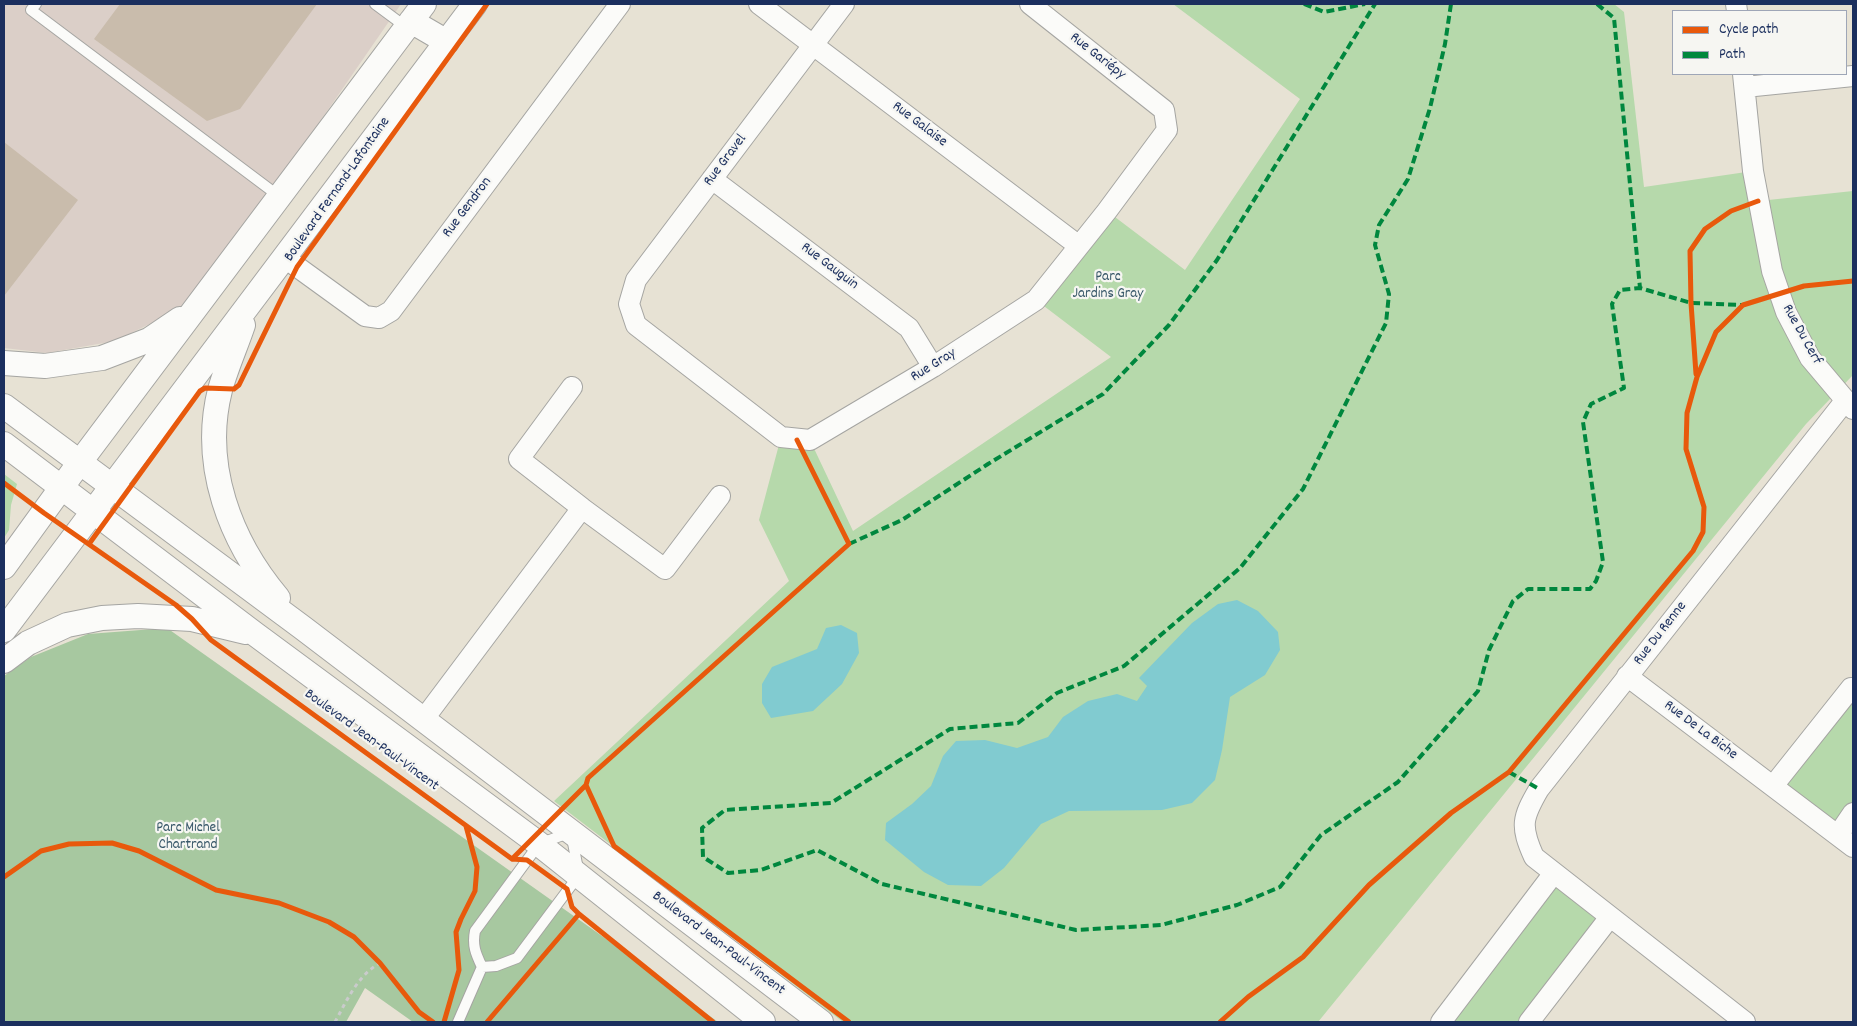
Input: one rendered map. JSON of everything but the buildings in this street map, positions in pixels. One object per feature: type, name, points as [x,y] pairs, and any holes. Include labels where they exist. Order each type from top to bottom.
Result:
[{"type":"street","name":"Boulevard Fernand-Lafontaine","points":[[4,630],[475,4]]},
{"type":"street","name":"Rue Gendron","points":[[285,258],[364,316],[379,318],[391,311],[620,4]]},
{"type":"street","name":"Rue Galaise","points":[[759,4],[1079,246]]},
{"type":"street","name":"Rue Gravel","points":[[636,325],[629,304],[636,280],[844,4]]},
{"type":"street","name":"Rue Gariépy","points":[[1030,4],[1164,110]]},
{"type":"street","points":[[4,567],[80,462],[280,197],[416,12],[447,42]]},
{"type":"street","points":[[1744,80],[1853,76]]},
{"type":"street","name":"Rue Du Cerf","points":[[1744,80],[1753,171],[1772,271],[1786,312],[1810,358],[1849,405]]},
{"type":"street","name":"Rue Gray","points":[[636,325],[781,437],[810,440],[933,367],[1036,300],[1167,130],[1164,110]]},
{"type":"street","name":"Rue Gauguin","points":[[712,179],[909,328],[933,367]]},
{"type":"street","points":[[251,304],[220,389],[214,432],[216,470],[224,504],[238,539],[259,576],[303,628]]},
{"type":"street","points":[[4,362],[45,366],[102,358],[150,340],[196,309]]},
{"type":"street","points":[[572,387],[519,459],[582,508],[665,569],[720,496]]},
{"type":"street","name":"Rue Du Renne","points":[[1745,1022],[1534,857],[1527,842],[1524,827],[1526,812],[1539,789],[1627,676],[1849,405]]},
{"type":"street","name":"Boulevard Jean-Paul-Vincent","points":[[4,406],[303,628],[821,1022]]},
{"type":"street","name":"Boulevard Jean-Paul-Vincent","points":[[4,444],[255,634],[539,844],[763,1022]]},
{"type":"street","points":[[423,720],[582,508]]},
{"type":"street","points":[[4,661],[28,643],[67,625],[102,618],[138,616],[192,619],[255,634]]},
{"type":"street","name":"Rue De La Biche","points":[[1627,676],[1845,841],[1853,813]]},
{"type":"street","points":[[1773,786],[1850,688],[1853,688]]},
{"type":"street","name":"Boulevard Jean-Paul-Vincent","points":[[405,745],[423,720]]},
{"type":"street","points":[[1441,1022],[1554,874]]},
{"type":"street","points":[[1529,1022],[1610,917]]},
{"type":"lane","points":[[36,4],[31,10],[280,197]]},
{"type":"lane","points":[[375,4],[416,12]]},
{"type":"lane","points":[[571,832],[578,875],[517,958],[496,966],[482,967],[474,951],[472,942],[474,932],[539,844],[571,832]]},
{"type":"lane","points":[[458,1022],[482,967]]},
{"type":"path","points":[[374,956],[386,970]]},
{"type":"path","points":[[335,1022],[358,981],[370,968],[380,963]]},
{"type":"shaded area","points":[[4,4],[401,4],[254,217],[178,310],[115,341],[47,353],[4,348]]},
{"type":"green space","name":"Parc Jardins Gray","points":[[1173,4],[1614,4],[1624,12],[1644,187],[1753,171],[1759,201],[1853,191],[1853,375],[1806,424],[1318,1022],[843,1022],[554,801],[789,581],[759,520],[781,437],[810,440],[853,531],[1111,357],[1036,300],[1107,211],[1185,270],[1300,99]]},
{"type":"green space","points":[[4,474],[17,484],[11,505],[9,530],[4,538]]},
{"type":"green space","name":"Parc Michel Chartrand","points":[[167,628],[602,936],[718,1022],[413,1022],[365,988],[346,1022],[4,1022],[4,676],[31,657],[88,634]]},
{"type":"green space","points":[[1853,688],[1853,813],[1838,835],[1773,786]]},
{"type":"green space","points":[[1554,873],[1610,917],[1529,1022],[1441,1022]]},
{"type":"water","points":[[1237,600],[1258,611],[1278,632],[1280,650],[1265,675],[1230,697],[1222,750],[1215,780],[1192,803],[1162,810],[1069,811],[1041,824],[1004,868],[981,886],[948,885],[924,872],[885,840],[886,823],[912,804],[931,786],[943,756],[956,741],[985,740],[1017,748],[1048,737],[1063,717],[1088,701],[1117,694],[1137,701],[1147,686],[1139,678],[1192,623],[1218,604]]},
{"type":"water","points":[[841,625],[857,633],[859,653],[842,684],[813,711],[771,718],[762,703],[762,684],[772,667],[817,649],[826,628]]},
{"type":"marked path","points":[[1304,4],[1324,12],[1365,4]]},
{"type":"marked path","points":[[849,544],[902,520],[988,464],[1103,394],[1169,325],[1217,260],[1375,4]]},
{"type":"marked path","points":[[1451,4],[1445,44],[1430,108],[1408,179],[1379,225],[1375,245],[1389,294],[1386,323],[1303,489],[1240,568],[1124,666],[1057,693],[1018,723],[950,729],[831,803],[725,810],[702,828],[703,857],[728,873],[761,870],[817,850],[882,884],[1076,930],[1161,925],[1237,905],[1280,887],[1321,835],[1398,782],[1478,691],[1489,650],[1513,601],[1528,589],[1590,589],[1596,581],[1603,562],[1583,422],[1591,404],[1624,388],[1612,304],[1620,290],[1640,288],[1691,303],[1743,305]]},
{"type":"marked path","points":[[1597,4],[1614,18],[1640,288]]},
{"type":"marked path","points":[[1509,772],[1539,789]]},
{"type":"cycle path","points":[[89,544],[200,391],[205,388],[234,389],[239,385],[297,267],[487,4]]},
{"type":"cycle path","points":[[1696,374],[1691,303],[1690,251],[1705,229],[1731,211],[1758,201]]},
{"type":"cycle path","points":[[1220,1022],[1248,997],[1303,957],[1369,885],[1451,813],[1509,772],[1693,551],[1703,532],[1704,507],[1686,449],[1687,413],[1697,377],[1716,332],[1743,305],[1804,286],[1853,281]]},
{"type":"cycle path","points":[[512,859],[586,785],[588,778],[849,544],[797,440]]},
{"type":"cycle path","points":[[4,483],[176,605],[211,640],[512,859],[527,860],[567,889],[572,907],[579,914],[713,1022]]},
{"type":"cycle path","points":[[586,785],[614,846],[849,1022]]},
{"type":"cycle path","points":[[444,1022],[459,970],[456,932],[475,891],[477,867],[466,826]]},
{"type":"cycle path","points":[[4,877],[41,851],[69,844],[112,843],[139,851],[216,890],[279,903],[329,922],[354,937],[380,963],[419,1012],[433,1022]]},
{"type":"cycle path","points":[[487,1022],[579,914]]}]
